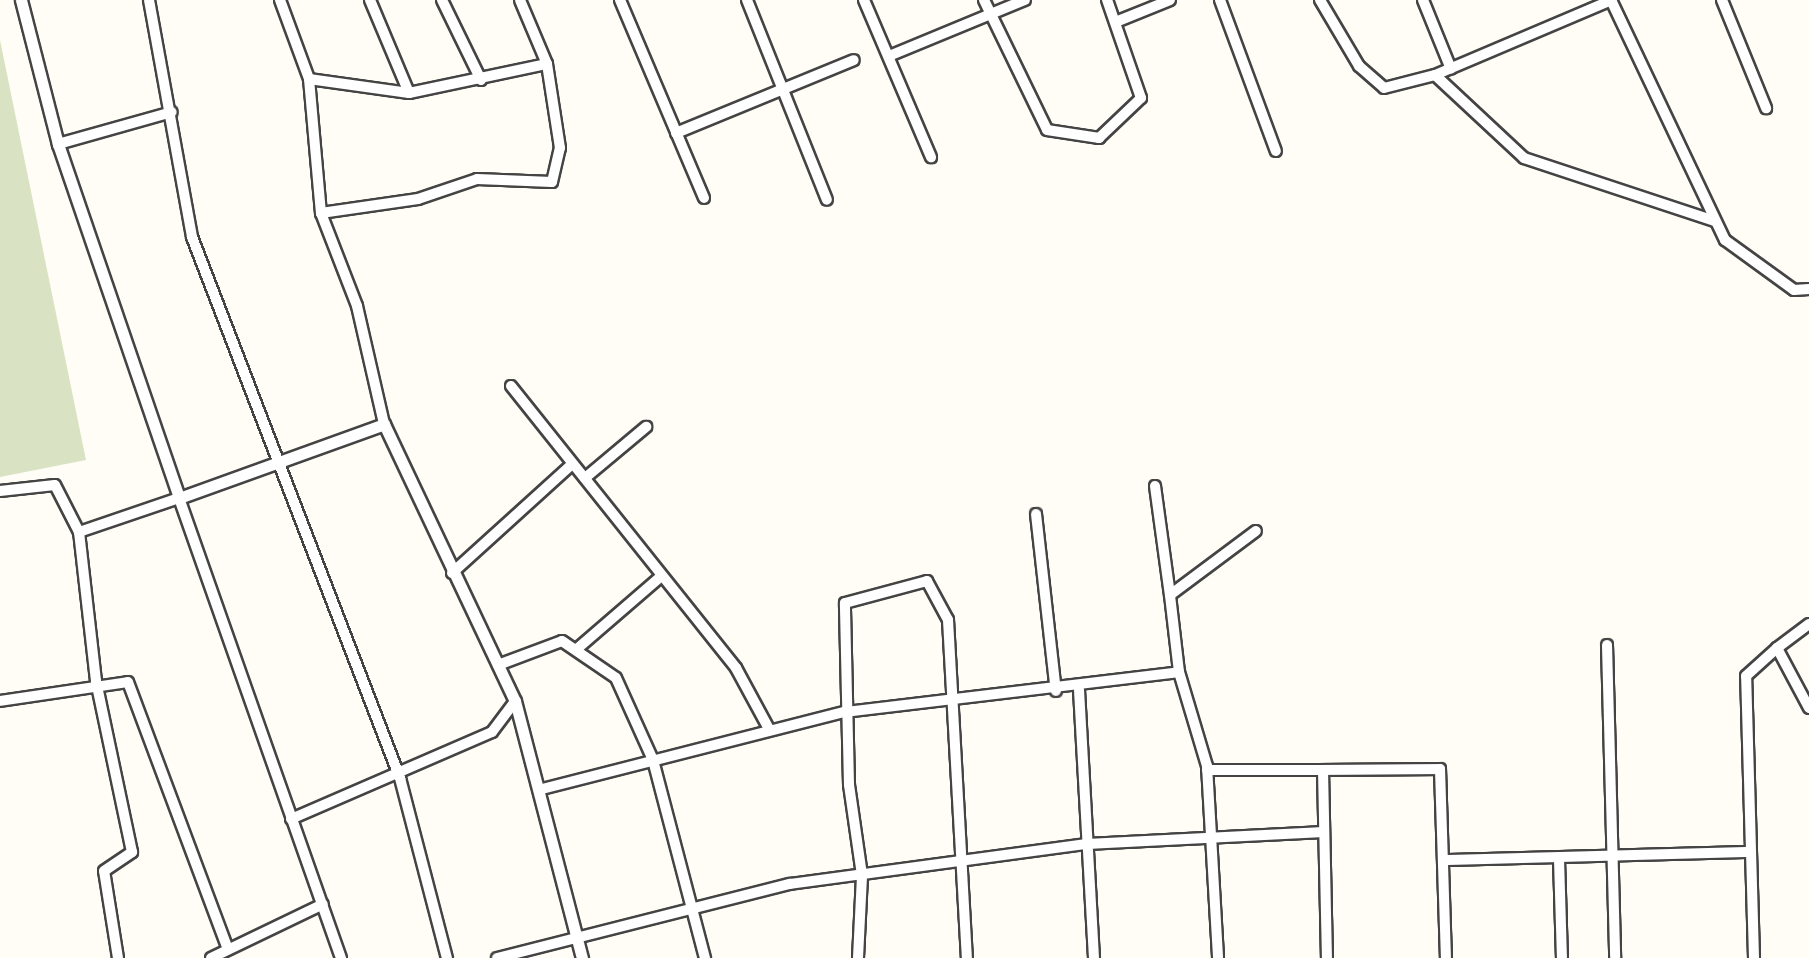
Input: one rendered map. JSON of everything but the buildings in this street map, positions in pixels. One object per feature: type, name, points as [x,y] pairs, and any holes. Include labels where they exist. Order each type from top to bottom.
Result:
[{"type":"street","points":[[20,0],[58,144],[341,958]]},
{"type":"street","points":[[150,0],[192,237],[400,778],[447,958]]},
{"type":"street","points":[[280,0],[308,79],[321,213],[357,306],[384,424],[515,701],[542,789],[582,958]]},
{"type":"street","points":[[370,0],[408,93]]},
{"type":"street","points":[[442,0],[481,80]]},
{"type":"street","points":[[321,213],[437,195],[477,178],[547,186],[560,148],[548,64],[521,0]]},
{"type":"street","points":[[620,0],[704,198]]},
{"type":"street","points":[[747,0],[826,200]]},
{"type":"street","points":[[864,0],[932,158]]},
{"type":"street","points":[[984,0],[1032,110],[1064,136],[1104,137],[1140,100],[1118,20],[1107,0]]},
{"type":"street","points":[[889,56],[1026,0]]},
{"type":"street","points":[[1118,20],[1170,0]]},
{"type":"street","points":[[1220,0],[1276,152]]},
{"type":"street","points":[[1320,0],[1371,80],[1384,88],[1452,69],[1611,0],[1714,221],[1740,258],[1794,290],[1809,288]]},
{"type":"street","points":[[1423,0],[1452,69]]},
{"type":"street","points":[[1722,0],[1766,108]]},
{"type":"street","points":[[676,133],[854,60]]},
{"type":"street","points":[[308,79],[408,93],[548,64]]},
{"type":"street","points":[[1435,75],[1524,158],[1714,221]]},
{"type":"street","points":[[58,144],[172,112]]},
{"type":"street","points":[[511,386],[570,465],[585,478],[658,579],[736,668],[769,729]]},
{"type":"street","points":[[79,532],[384,424]]},
{"type":"street","points":[[585,478],[646,427]]},
{"type":"street","points":[[452,573],[570,465]]},
{"type":"street","points":[[0,491],[55,485],[79,532],[96,682],[132,852],[104,871],[118,958]]},
{"type":"street","points":[[1155,486],[1179,672],[1207,770],[1218,958]]},
{"type":"street","points":[[1036,514],[1056,691]]},
{"type":"street","points":[[1170,595],[1256,531]]},
{"type":"street","points":[[578,648],[658,579]]},
{"type":"street","points":[[858,958],[862,875],[846,712],[845,602],[927,581],[948,616],[958,864],[967,958]]},
{"type":"street","points":[[1754,958],[1746,676],[1809,624]]},
{"type":"street","points":[[498,665],[560,642],[578,648],[616,678],[653,760],[706,958]]},
{"type":"street","points":[[1607,645],[1615,958]]},
{"type":"street","points":[[1777,648],[1809,708]]},
{"type":"street","points":[[542,789],[846,712],[1079,690],[1179,672]]},
{"type":"street","points":[[0,701],[96,682],[128,682],[226,947]]},
{"type":"street","points":[[1079,690],[1094,958]]},
{"type":"street","points":[[292,819],[400,778],[492,732],[515,701]]},
{"type":"street","points":[[1207,770],[1438,767],[1446,958]]},
{"type":"street","points":[[1323,770],[1327,958]]},
{"type":"street","points":[[497,958],[693,905],[862,875],[1087,844],[1324,832]]},
{"type":"street","points":[[1444,860],[1750,852]]},
{"type":"street","points":[[1560,858],[1562,958]]},
{"type":"street","points":[[211,958],[226,947],[323,904]]},
{"type":"green space","points":[[0,40],[86,460],[0,477]]}]
